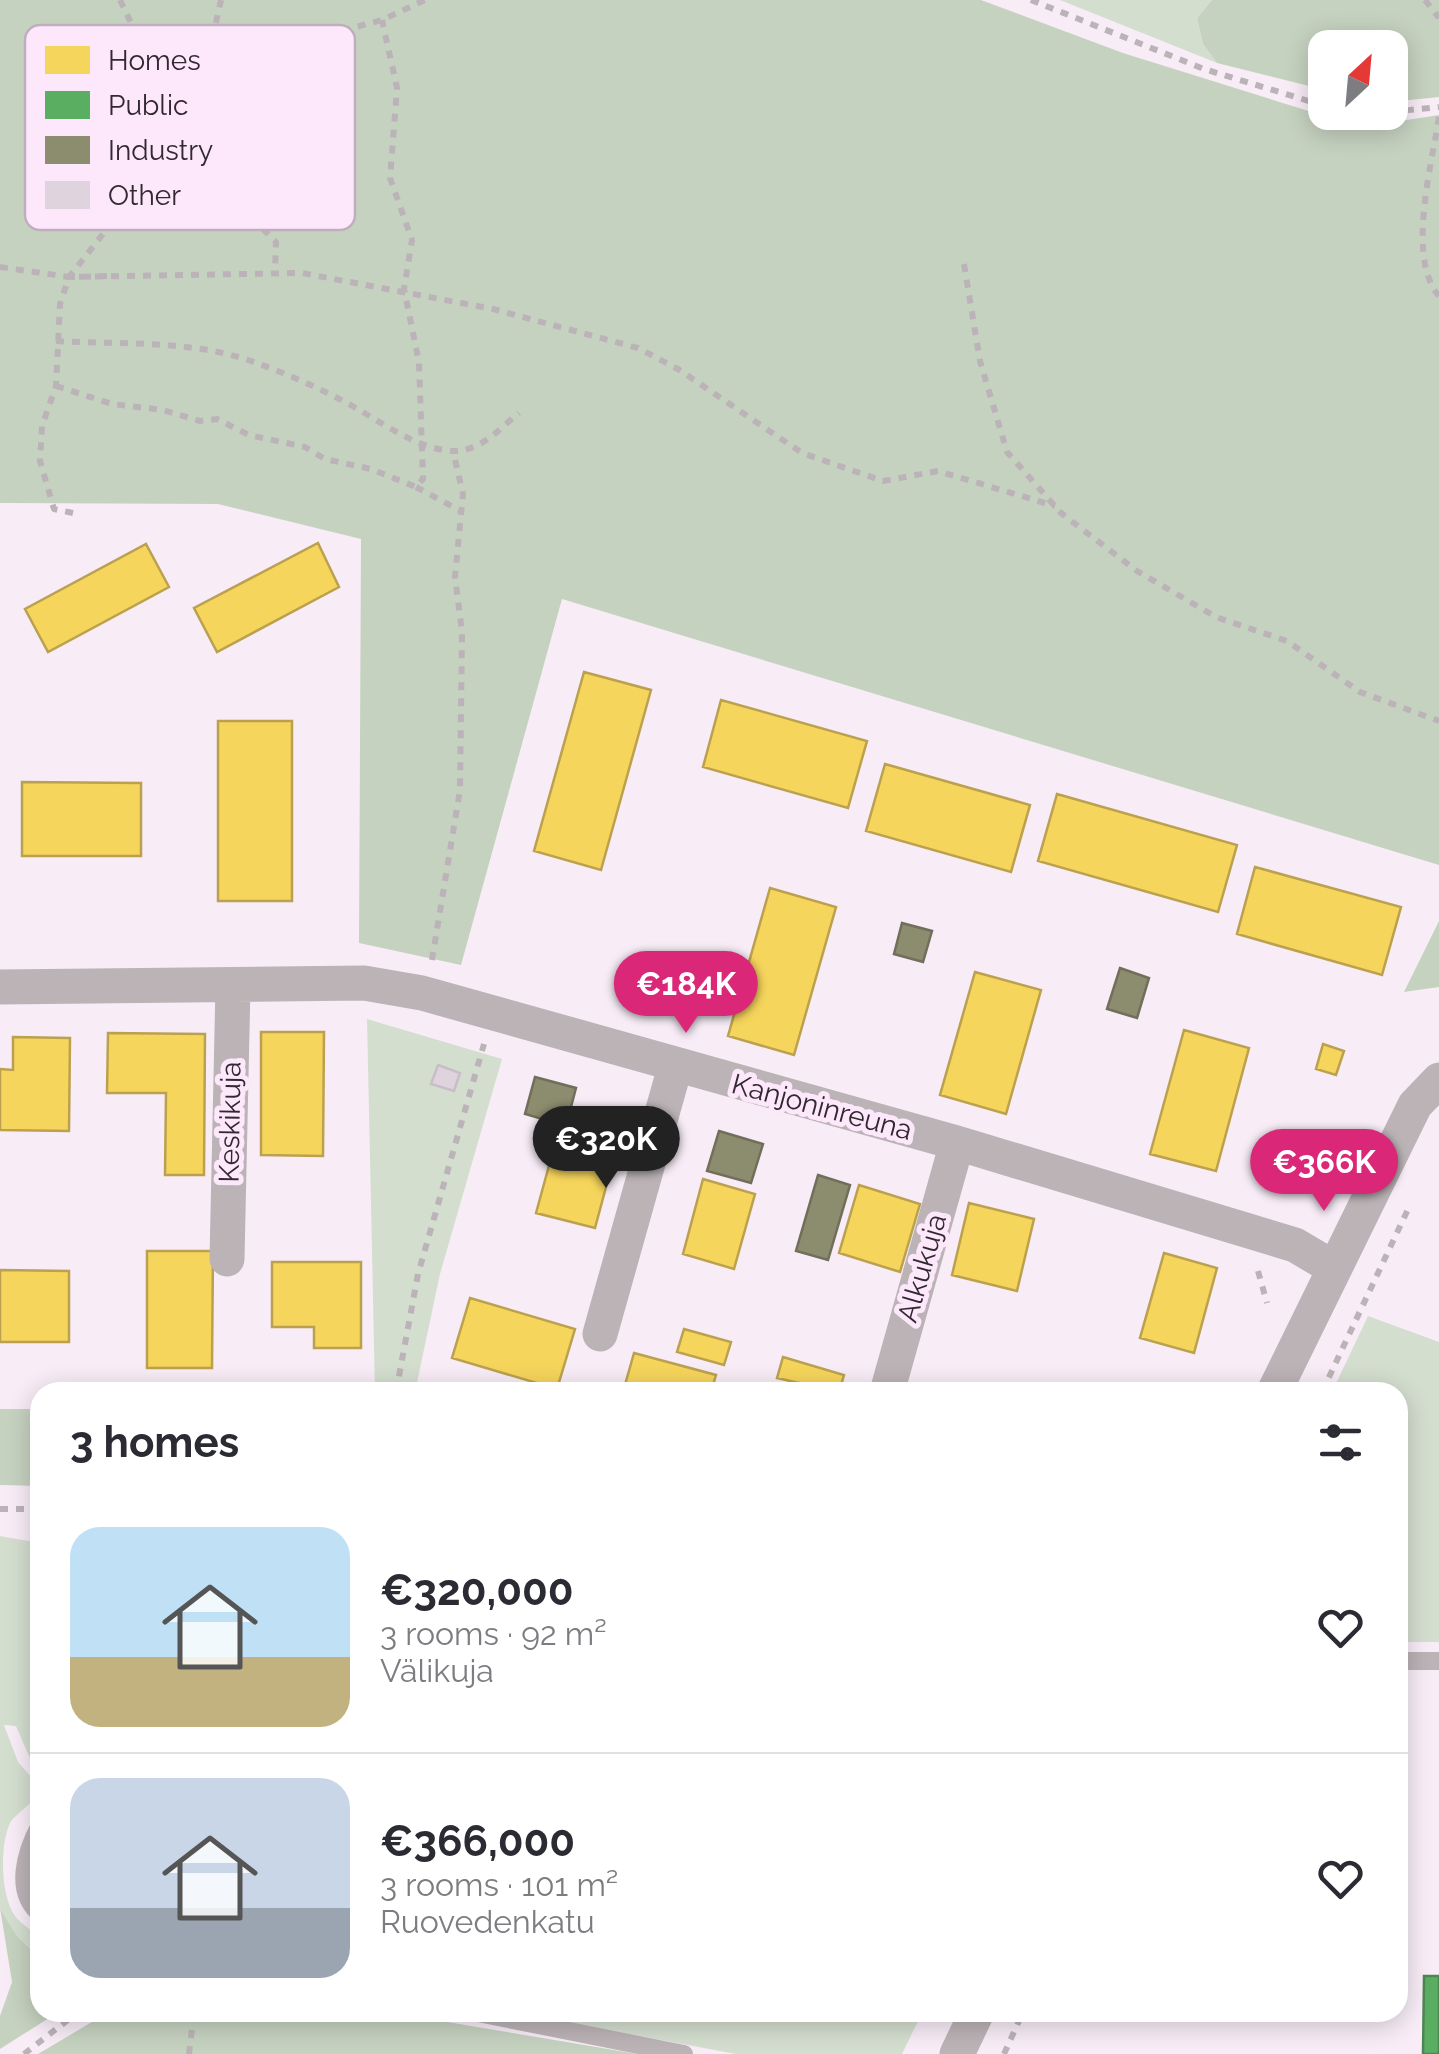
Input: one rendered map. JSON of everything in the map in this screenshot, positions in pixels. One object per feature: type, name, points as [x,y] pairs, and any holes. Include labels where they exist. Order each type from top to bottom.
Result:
[{"type":"street","name":"Kanjoninreuna","points":[[0,987],[364,983],[422,994],[957,1143],[1296,1245],[1334,1268]]},
{"type":"street","name":"Keskikuja","points":[[227,1259],[232,986]]},
{"type":"street","points":[[600,1334],[676,1066]]},
{"type":"street","points":[[1279,1382],[1415,1104],[1439,1080]]},
{"type":"street","name":"Alkukuja","points":[[890,1382],[957,1143]]},
{"type":"street","points":[[957,2054],[972,2022]]},
{"type":"lane","points":[[1408,1661],[1439,1661]]},
{"type":"lane","points":[[30,1852],[22,1873],[30,1901]]},
{"type":"lane","points":[[523,2022],[684,2054]]},
{"type":"path","points":[[120,0],[132,25]]},
{"type":"path","points":[[216,25],[222,0]]},
{"type":"path","points":[[355,27],[382,20],[425,0]]},
{"type":"path","points":[[1031,0],[1173,58],[1308,101]]},
{"type":"path","points":[[1424,0],[1439,18]]},
{"type":"path","points":[[382,20],[397,88],[390,178],[412,240],[404,289],[420,362],[423,479],[416,487]]},
{"type":"path","points":[[1408,110],[1439,106]]},
{"type":"path","points":[[1439,117],[1421,241],[1429,285],[1439,296]]},
{"type":"path","points":[[73,513],[54,509],[40,461],[42,426],[56,386],[56,341],[70,277],[107,230]]},
{"type":"path","points":[[264,230],[276,242],[275,272]]},
{"type":"path","points":[[964,264],[980,361],[1008,452],[1055,506],[1137,572],[1216,617],[1287,641],[1360,692],[1439,720]]},
{"type":"path","points":[[0,267],[70,277],[275,272],[404,289],[638,348],[678,369],[802,452],[883,482],[938,472],[1055,506]]},
{"type":"path","points":[[70,277],[108,276]]},
{"type":"path","points":[[56,341],[141,347],[193,344],[258,363],[424,442],[453,451],[479,446],[519,414]]},
{"type":"path","points":[[56,386],[112,404],[162,410],[200,421],[216,420],[250,435],[304,447],[325,459],[371,468],[461,510]]},
{"type":"path","points":[[422,994],[447,889],[460,790],[462,632],[455,577],[463,494],[453,451]]},
{"type":"path","points":[[398,1382],[418,1274],[484,1042],[496,1016]]},
{"type":"path","points":[[1327,1382],[1417,1190]]},
{"type":"path","points":[[0,1509],[30,1509]]},
{"type":"path","points":[[24,2054],[65,2022]]},
{"type":"path","points":[[189,2054],[193,2022]]},
{"type":"path","points":[[1004,2054],[1019,2022]]},
{"type":"green space","points":[[0,0],[981,0],[1123,53],[1308,111],[1308,130],[1408,130],[1408,120],[1439,115],[1439,865],[562,599],[461,965],[359,943],[361,539],[218,504],[0,503]]},
{"type":"green space","points":[[1060,0],[1212,0],[1197,18],[1203,44],[1217,63]]},
{"type":"green space","points":[[1212,0],[1439,0],[1439,97],[1408,100],[1408,30],[1308,30],[1308,86],[1217,63],[1203,44],[1197,18]]},
{"type":"green space","points":[[1439,921],[1439,987],[1404,992]]},
{"type":"green space","points":[[367,1019],[502,1059],[440,1274],[417,1382],[375,1382]]},
{"type":"green space","points":[[1368,1316],[1439,1342],[1439,1642],[1408,1642],[1408,1382],[1337,1382]]},
{"type":"green space","points":[[0,1409],[30,1409],[30,1486],[0,1485]]},
{"type":"green space","points":[[0,1536],[30,1541],[30,1758],[16,1726],[4,1725],[18,1762],[30,1776],[30,1802],[10,1823],[3,1870],[10,1907],[30,1929],[30,1948],[17,1936],[0,1908]]},
{"type":"green space","points":[[0,1908],[17,1936],[30,1948],[30,2022],[43,2022],[0,2049],[0,2016],[12,1982]]},
{"type":"green space","points":[[92,2022],[447,2022],[638,2054],[38,2054]]},
{"type":"green space","points":[[565,2022],[918,2022],[902,2054],[736,2054]]},
{"type":"building: Homes","points":[[318,543],[339,587],[217,652],[194,608]]},
{"type":"building: Homes","points":[[146,544],[169,587],[48,652],[25,609]]},
{"type":"building: Homes","points":[[584,672],[651,690],[601,870],[534,851]]},
{"type":"building: Homes","points":[[721,700],[867,741],[848,808],[703,767]]},
{"type":"building: Homes","points":[[218,721],[292,721],[292,901],[218,901]]},
{"type":"building: Homes","points":[[885,764],[1030,805],[1011,872],[866,831]]},
{"type":"building: Homes","points":[[22,782],[141,783],[141,856],[22,856]]},
{"type":"building: Homes","points":[[1057,794],[1237,845],[1218,912],[1038,861]]},
{"type":"building: Homes","points":[[1255,867],[1401,907],[1382,975],[1237,934]]},
{"type":"building: Homes","points":[[770,888],[836,907],[794,1055],[728,1036]]},
{"type":"building: Homes","points":[[975,972],[1041,990],[1006,1114],[940,1095]]},
{"type":"building: Homes","points":[[1184,1030],[1249,1048],[1216,1171],[1150,1154]]},
{"type":"building: Homes","points":[[261,1032],[324,1032],[323,1156],[261,1155]]},
{"type":"building: Homes","points":[[108,1033],[205,1034],[204,1175],[165,1175],[166,1093],[107,1093]]},
{"type":"building: Homes","points":[[13,1037],[70,1038],[69,1131],[0,1130],[0,1069],[13,1070]]},
{"type":"building: Homes","points":[[1323,1044],[1344,1051],[1336,1075],[1316,1069]]},
{"type":"building: Homes","points":[[559,1129],[617,1146],[595,1228],[536,1213]]},
{"type":"building: Homes","points":[[703,1179],[755,1194],[734,1269],[683,1254]]},
{"type":"building: Homes","points":[[859,1185],[920,1204],[900,1272],[839,1253]]},
{"type":"building: Homes","points":[[969,1203],[1034,1219],[1017,1291],[952,1275]]},
{"type":"building: Homes","points":[[147,1251],[213,1251],[212,1368],[147,1368]]},
{"type":"building: Homes","points":[[1164,1253],[1217,1268],[1194,1353],[1140,1338]]},
{"type":"building: Homes","points":[[272,1262],[361,1262],[361,1348],[314,1348],[314,1327],[272,1327]]},
{"type":"building: Homes","points":[[0,1270],[69,1271],[69,1342],[0,1342]]},
{"type":"building: Homes","points":[[470,1298],[575,1329],[559,1382],[533,1382],[452,1358]]},
{"type":"building: Homes","points":[[684,1329],[731,1342],[724,1365],[677,1352]]},
{"type":"building: Homes","points":[[634,1353],[716,1375],[714,1382],[626,1382]]},
{"type":"building: Homes","points":[[783,1357],[844,1375],[842,1382],[777,1378]]},
{"type":"building: Public","points":[[1424,1976],[1439,1976],[1439,2054],[1423,2054]]},
{"type":"building: Industry","points":[[902,923],[932,931],[923,962],[894,954]]},
{"type":"building: Industry","points":[[1120,968],[1149,978],[1137,1018],[1107,1009]]},
{"type":"building: Industry","points":[[535,1077],[576,1088],[566,1126],[525,1114]]},
{"type":"building: Industry","points":[[719,1131],[763,1144],[751,1183],[707,1171]]},
{"type":"building: Industry","points":[[818,1175],[850,1185],[828,1260],[796,1251]]},
{"type":"building: Other","points":[[438,1065],[460,1073],[454,1091],[431,1084]]}]
